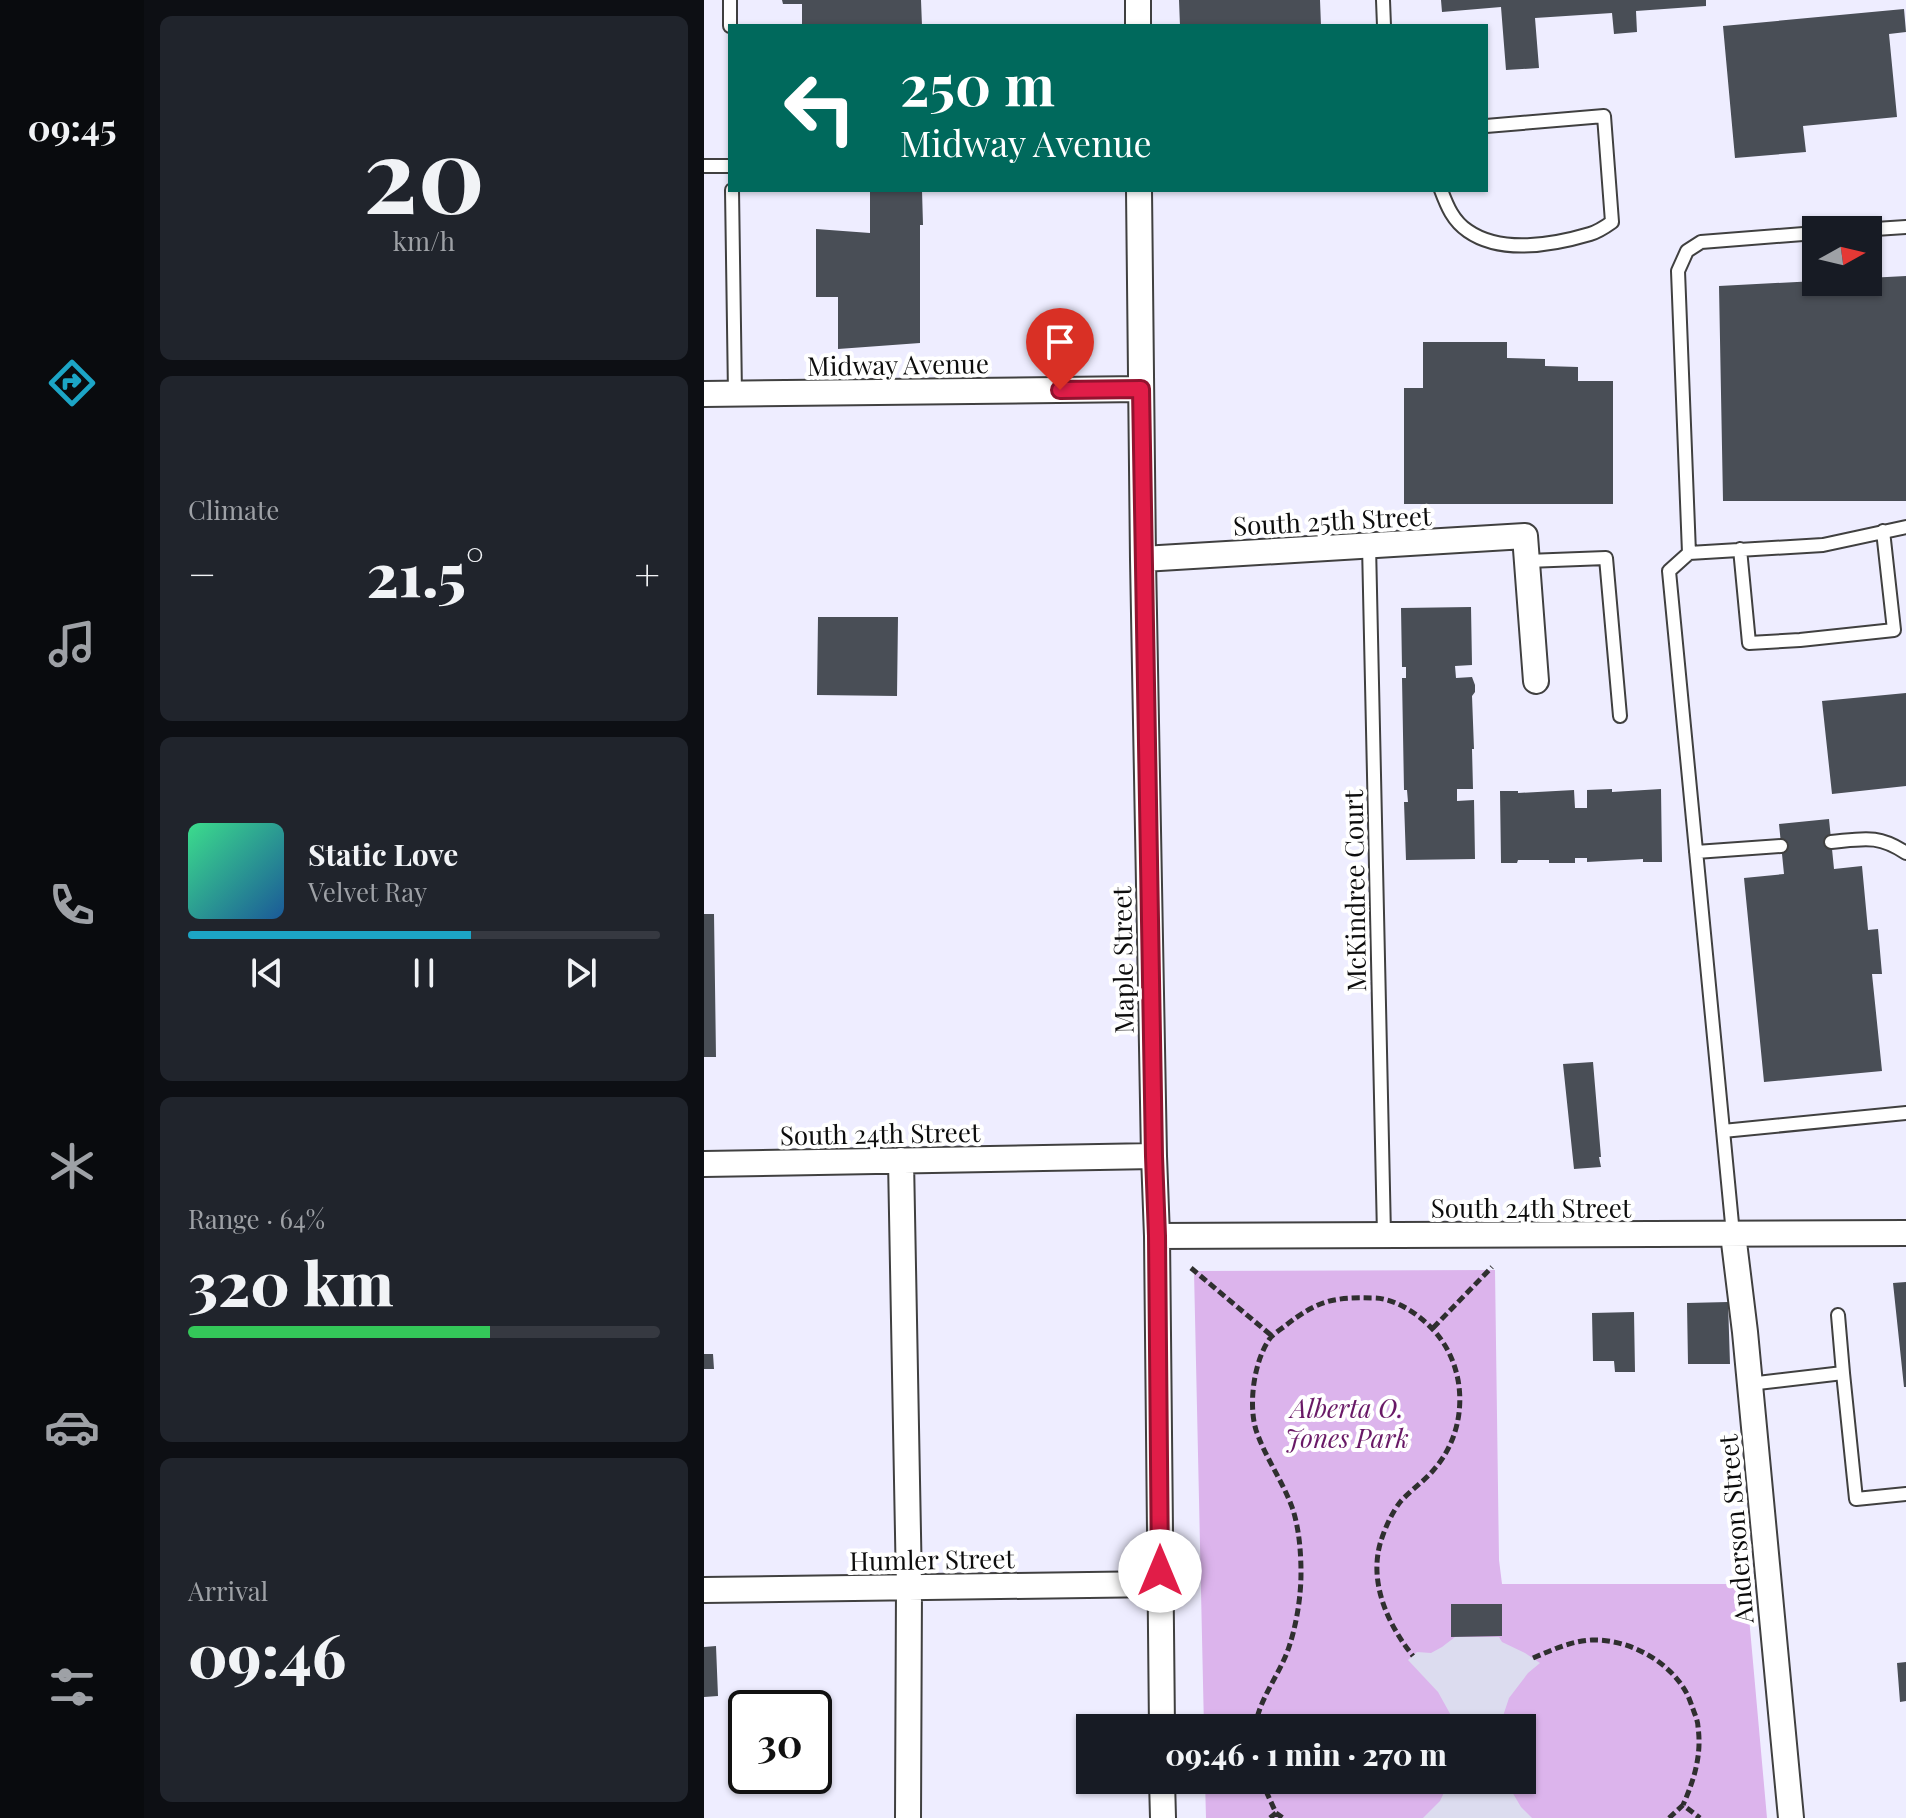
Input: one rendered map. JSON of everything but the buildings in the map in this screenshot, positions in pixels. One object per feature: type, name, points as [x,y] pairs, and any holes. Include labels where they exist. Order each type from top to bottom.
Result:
[{"type":"street","points":[[1138,0],[1138,24]]},
{"type":"street","name":"Maple Street","points":[[1139,192],[1162,1714]]},
{"type":"street","name":"Midway Avenue","points":[[704,394],[1141,389]]},
{"type":"street","name":"South 25th Street","points":[[1143,559],[1525,536],[1527,561]]},
{"type":"street","points":[[1527,561],[1536,681]]},
{"type":"street","name":"South 24th Street","points":[[704,1164],[1154,1156]]},
{"type":"street","points":[[901,1160],[909,1587],[908,1818]]},
{"type":"street","name":"South 24th Street","points":[[1157,1236],[1906,1233]]},
{"type":"street","name":"Anderson Street","points":[[1733,1234],[1791,1818]]},
{"type":"street","name":"Humler Street","points":[[704,1590],[1160,1584]]},
{"type":"street","points":[[1162,1794],[1163,1818]]},
{"type":"lane","points":[[730,0],[730,24]]},
{"type":"lane","points":[[1383,0],[1384,24]]},
{"type":"lane","points":[[1442,192],[1451,214],[1467,231],[1492,243],[1531,246],[1592,234],[1612,222],[1604,116],[1488,126]]},
{"type":"lane","points":[[704,166],[728,166]]},
{"type":"lane","points":[[732,192],[735,394]]},
{"type":"lane","points":[[1882,229],[1906,227]]},
{"type":"lane","points":[[1689,553],[1678,271],[1687,251],[1701,242],[1802,234]]},
{"type":"lane","points":[[1733,1234],[1669,571],[1689,553],[1823,545],[1906,527]]},
{"type":"lane","points":[[1740,549],[1749,643],[1894,630],[1883,531]]},
{"type":"lane","name":"McKindree Court","points":[[1369,545],[1384,1235]]},
{"type":"lane","points":[[1527,561],[1606,558],[1620,716]]},
{"type":"lane","points":[[1831,842],[1876,838],[1906,853]]},
{"type":"lane","points":[[1696,852],[1781,846]]},
{"type":"lane","points":[[1723,1131],[1906,1113]]},
{"type":"lane","points":[[1838,1315],[1856,1499],[1906,1494]]},
{"type":"lane","points":[[1749,1384],[1843,1373]]},
{"type":"path","points":[[1433,1328],[1492,1267]]},
{"type":"path","points":[[1191,1268],[1272,1336]]},
{"type":"path","points":[[1259,1714],[1264,1696],[1288,1650],[1301,1575],[1293,1510],[1255,1428],[1252,1400],[1256,1374],[1272,1336],[1306,1311],[1326,1301],[1382,1299],[1400,1305],[1433,1328],[1444,1343],[1455,1368],[1461,1396],[1451,1446],[1436,1468],[1399,1503],[1380,1547],[1378,1572],[1387,1618],[1413,1656]]},
{"type":"path","points":[[1533,1658],[1574,1642],[1611,1641],[1633,1647],[1671,1673],[1686,1691],[1699,1725],[1698,1762],[1692,1784],[1683,1805],[1669,1818]]},
{"type":"path","points":[[1267,1794],[1276,1813],[1283,1818]]},
{"type":"path","points":[[1683,1805],[1700,1818]]},
{"type":"path","points":[[1270,1818],[1276,1813]]},
{"type":"green space","name":"Alberta O. Jones Park","points":[[1495,1270],[1499,1560],[1502,1584],[1746,1584],[1767,1818],[1206,1818],[1205,1794],[1536,1794],[1536,1714],[1204,1714],[1194,1271]]},
{"type":"shaded area","points":[[1455,1637],[1499,1637],[1502,1642],[1540,1663],[1509,1698],[1504,1714],[1450,1714],[1438,1692],[1408,1660],[1417,1652],[1431,1653]]},
{"type":"shaded area","points":[[1443,1794],[1513,1794],[1532,1818],[1423,1818]]},
{"type":"route","points":[[1060,390],[1141,389],[1160,1571]]}]
